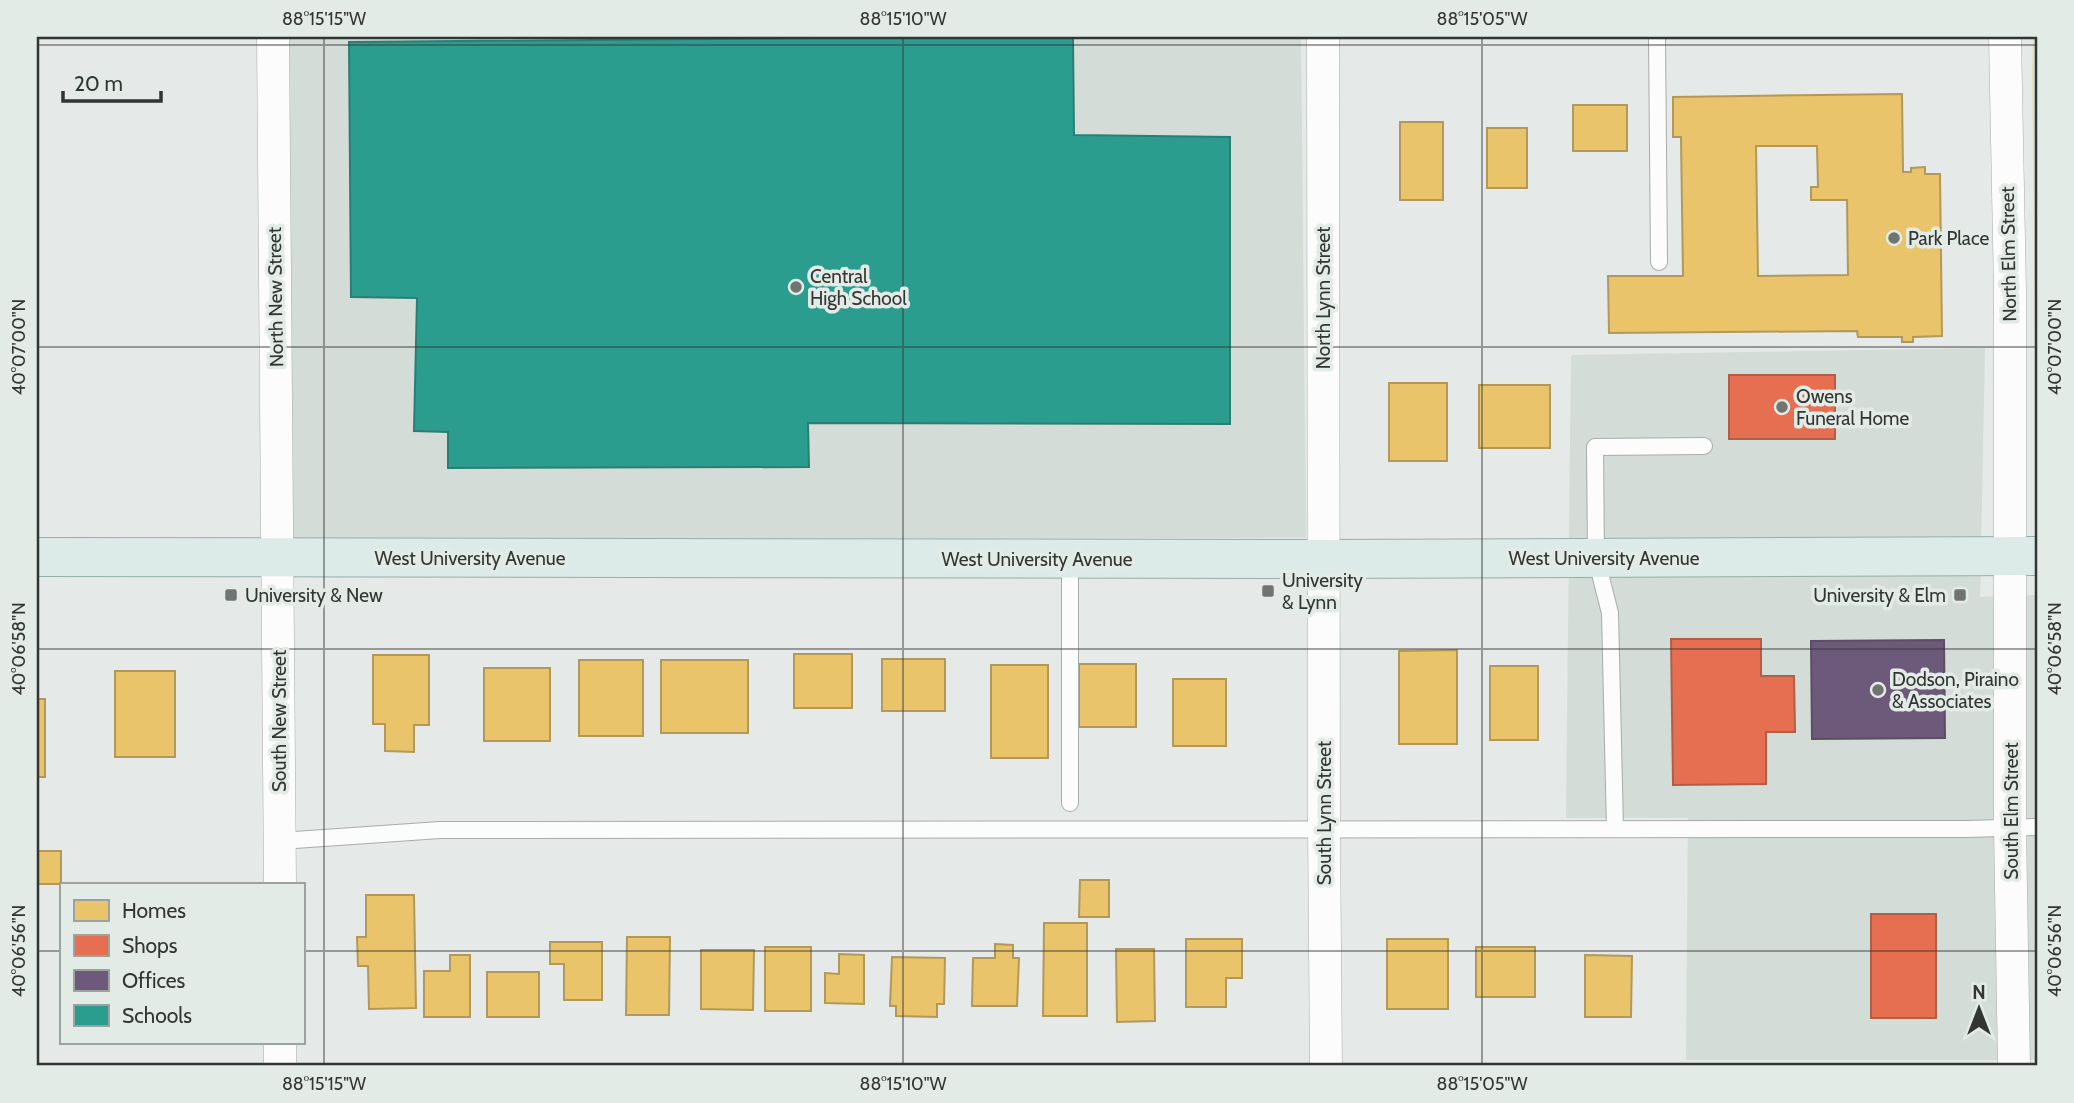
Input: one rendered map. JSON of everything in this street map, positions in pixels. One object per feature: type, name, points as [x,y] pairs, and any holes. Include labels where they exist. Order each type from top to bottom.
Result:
[{"type":"main road","name":"West University Avenue","points":[[37,557],[1324,559],[2024,556]]},
{"type":"street","name":"North New Street","points":[[273,37],[278,557]]},
{"type":"street","name":"North Lynn Street","points":[[1323,37],[1324,559]]},
{"type":"street","name":"North Elm Street","points":[[2005,37],[2010,291],[2024,556]]},
{"type":"street","name":"South Elm Street","points":[[2014,1066],[2024,828],[2024,556]]},
{"type":"street","name":"South New Street","points":[[278,557],[280,883]]},
{"type":"street","name":"South Lynn Street","points":[[1324,559],[1326,1066]]},
{"type":"street","points":[[280,1044],[280,1066]]},
{"type":"lane","points":[[1657,37],[1659,262]]},
{"type":"lane","points":[[1615,829],[1610,613],[1596,558],[1595,447],[1704,446]]},
{"type":"lane","points":[[1070,559],[1070,803]]},
{"type":"lane","points":[[280,841],[440,830],[2024,828]]},
{"type":"shaded area","name":"Central High School","points":[[287,37],[1301,37],[1306,538],[288,540]]},
{"type":"shaded area","points":[[1985,348],[1980,597],[2037,595],[2037,1060],[1686,1060],[1688,818],[1566,818],[1571,355]]},
{"type":"green space","points":[[2033,37],[2037,37],[2037,505],[2032,68]]},
{"type":"building: Homes","name":"Park Place","points":[[1902,94],[1903,172],[1911,172],[1911,168],[1925,167],[1925,174],[1940,174],[1942,336],[1913,337],[1913,342],[1902,342],[1902,337],[1858,337],[1857,331],[1609,333],[1608,276],[1683,276],[1681,137],[1673,137],[1673,97]],"holes":[[[1756,146],[1817,146],[1818,187],[1811,187],[1811,200],[1847,200],[1848,275],[1758,276]]]},
{"type":"building: Homes","points":[[1573,105],[1627,105],[1627,151],[1573,151]]},
{"type":"building: Homes","points":[[1400,122],[1443,122],[1443,200],[1400,200]]},
{"type":"building: Homes","points":[[1487,128],[1527,128],[1527,188],[1487,188]]},
{"type":"building: Homes","points":[[1389,383],[1447,383],[1447,461],[1389,461]]},
{"type":"building: Homes","points":[[1479,385],[1550,385],[1550,448],[1479,448]]},
{"type":"building: Homes","points":[[1457,650],[1457,744],[1399,744],[1399,651]]},
{"type":"building: Homes","points":[[794,654],[852,654],[852,708],[794,708]]},
{"type":"building: Homes","points":[[373,655],[429,655],[429,725],[414,725],[414,752],[385,751],[385,724],[373,724]]},
{"type":"building: Homes","points":[[882,659],[945,659],[945,711],[882,711]]},
{"type":"building: Homes","points":[[579,660],[643,660],[643,736],[579,736]]},
{"type":"building: Homes","points":[[661,660],[748,660],[748,733],[661,733]]},
{"type":"building: Homes","points":[[1079,664],[1136,664],[1136,727],[1079,727]]},
{"type":"building: Homes","points":[[991,665],[1048,665],[1048,758],[991,758]]},
{"type":"building: Homes","points":[[1490,666],[1538,666],[1538,740],[1490,740]]},
{"type":"building: Homes","points":[[484,668],[550,668],[550,741],[484,741]]},
{"type":"building: Homes","points":[[115,671],[175,671],[175,757],[115,757]]},
{"type":"building: Homes","points":[[1173,679],[1226,679],[1226,746],[1173,746]]},
{"type":"building: Homes","points":[[37,699],[45,699],[45,777],[37,777]]},
{"type":"building: Homes","points":[[37,851],[61,851],[61,883],[37,884]]},
{"type":"building: Homes","points":[[1080,880],[1109,880],[1109,917],[1079,917]]},
{"type":"building: Homes","points":[[366,895],[414,895],[416,1008],[369,1009],[368,966],[358,966],[357,937],[366,937]]},
{"type":"building: Homes","points":[[1044,923],[1087,923],[1087,1016],[1043,1016]]},
{"type":"building: Homes","points":[[627,937],[670,937],[669,1015],[626,1015]]},
{"type":"building: Homes","points":[[1186,939],[1242,939],[1242,978],[1226,978],[1226,1007],[1186,1007]]},
{"type":"building: Homes","points":[[1387,939],[1448,939],[1448,1009],[1387,1009]]},
{"type":"building: Homes","points":[[550,942],[602,942],[602,1000],[564,1000],[564,964],[550,964]]},
{"type":"building: Homes","points":[[995,944],[1013,945],[1013,958],[1019,958],[1017,1006],[972,1006],[973,958],[995,958]]},
{"type":"building: Homes","points":[[765,947],[811,947],[811,1011],[765,1011]]},
{"type":"building: Homes","points":[[1476,947],[1535,947],[1535,997],[1476,997]]},
{"type":"building: Homes","points":[[1116,949],[1154,949],[1155,1021],[1117,1022]]},
{"type":"building: Homes","points":[[701,950],[754,950],[753,1010],[701,1009]]},
{"type":"building: Homes","points":[[839,954],[864,955],[864,1004],[825,1003],[825,973],[839,974]]},
{"type":"building: Homes","points":[[450,955],[470,955],[470,1017],[424,1017],[424,971],[450,971]]},
{"type":"building: Homes","points":[[1585,955],[1632,956],[1631,1017],[1585,1017]]},
{"type":"building: Homes","points":[[892,957],[945,958],[944,1004],[937,1004],[937,1017],[896,1016],[896,1006],[890,1006]]},
{"type":"building: Homes","points":[[487,972],[539,972],[539,1017],[487,1017]]},
{"type":"building: Shops","name":"Owens Funeral Home","points":[[1729,375],[1835,375],[1835,439],[1729,439]]},
{"type":"building: Shops","points":[[1671,639],[1761,639],[1761,676],[1794,676],[1795,732],[1766,732],[1766,784],[1673,785]]},
{"type":"building: Shops","points":[[1871,914],[1936,914],[1936,1018],[1871,1018]]},
{"type":"building: Offices","name":"Dodson, Piraino & Associates","points":[[1944,640],[1945,738],[1812,739],[1811,641]]},
{"type":"building: Schools","name":"Central High School","points":[[1073,37],[1074,135],[1230,137],[1230,424],[808,423],[809,467],[448,468],[448,432],[414,431],[417,298],[351,297],[349,42]]},
{"type":"place","name":"Park Place","points":[[1894,238]]},
{"type":"place","name":"Central High School","points":[[796,287]]},
{"type":"place","name":"Owens Funeral Home","points":[[1782,407]]},
{"type":"place","name":"University & Lynn","points":[[1268,591]]},
{"type":"place","name":"University & New","points":[[231,595]]},
{"type":"place","name":"University & Elm","points":[[1960,595]]},
{"type":"place","name":"Dodson, Piraino & Associates","points":[[1878,690]]}]
